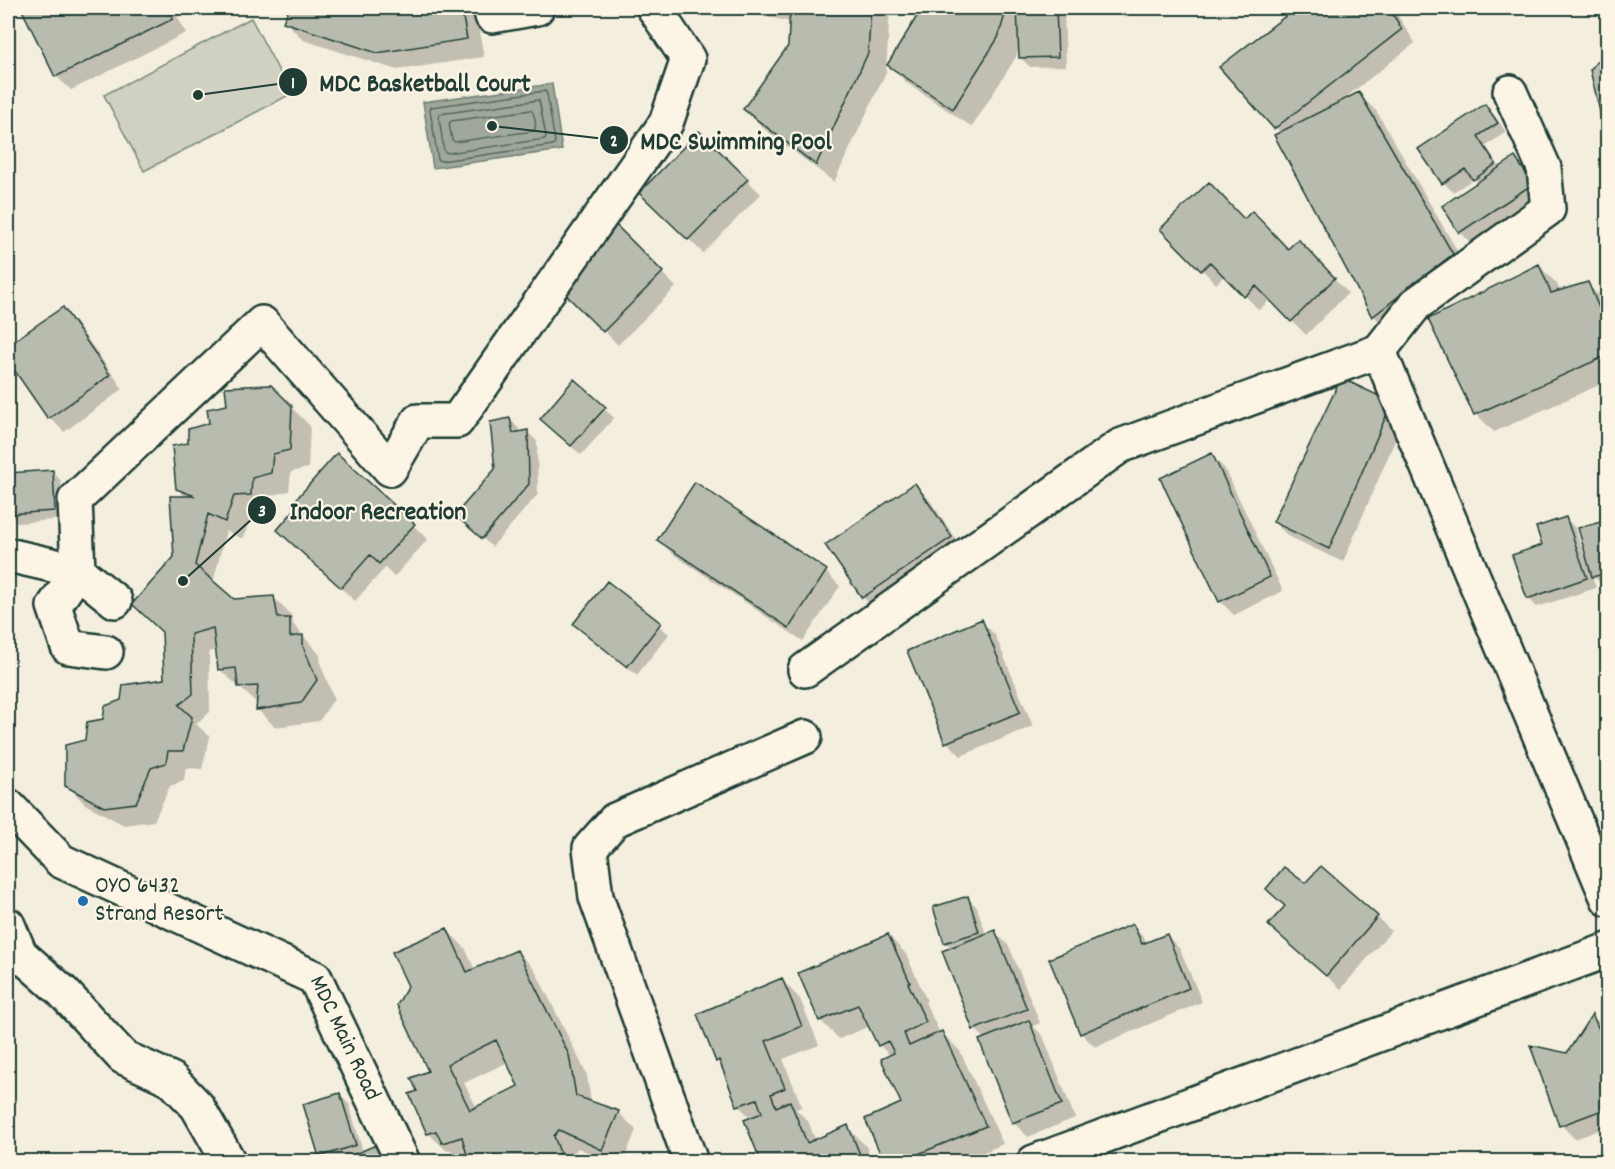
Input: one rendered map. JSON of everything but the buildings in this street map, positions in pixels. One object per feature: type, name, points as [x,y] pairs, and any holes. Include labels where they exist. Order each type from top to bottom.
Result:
[{"type":"street","points":[[492,16],[537,8]]},
{"type":"street","points":[[106,652],[68,647],[54,606],[78,571],[75,500],[262,323],[390,469],[418,421],[457,421],[666,123],[688,59],[654,8]]},
{"type":"street","points":[[805,670],[1120,446],[1378,351],[1416,304],[1548,209],[1544,168],[1510,92]]},
{"type":"street","points":[[1378,351],[1608,899]]},
{"type":"street","points":[[8,555],[78,571],[115,601]]},
{"type":"street","points":[[692,1161],[596,897],[590,848],[615,820],[805,737]]},
{"type":"street","name":"MDC Main Road","points":[[8,806],[61,861],[315,978],[403,1161]]},
{"type":"street","points":[[8,926],[20,954],[63,992],[123,1057],[171,1079],[197,1106],[229,1161]]},
{"type":"street","points":[[1034,1161],[1608,950]]},
{"type":"shaded area","points":[[251,18],[291,94],[144,171],[104,95]]},
{"type":"water","points":[[552,84],[562,150],[433,168],[423,102]]},
{"type":"place","name":"MDC Basketball Court","points":[[198,95]]},
{"type":"place","name":"MDC Swimming Pool","points":[[492,126]]},
{"type":"place","name":"Indoor Recreation","points":[[183,581]]},
{"type":"place","name":"OYO 6432 Strand Resort","points":[[83,901]]}]
